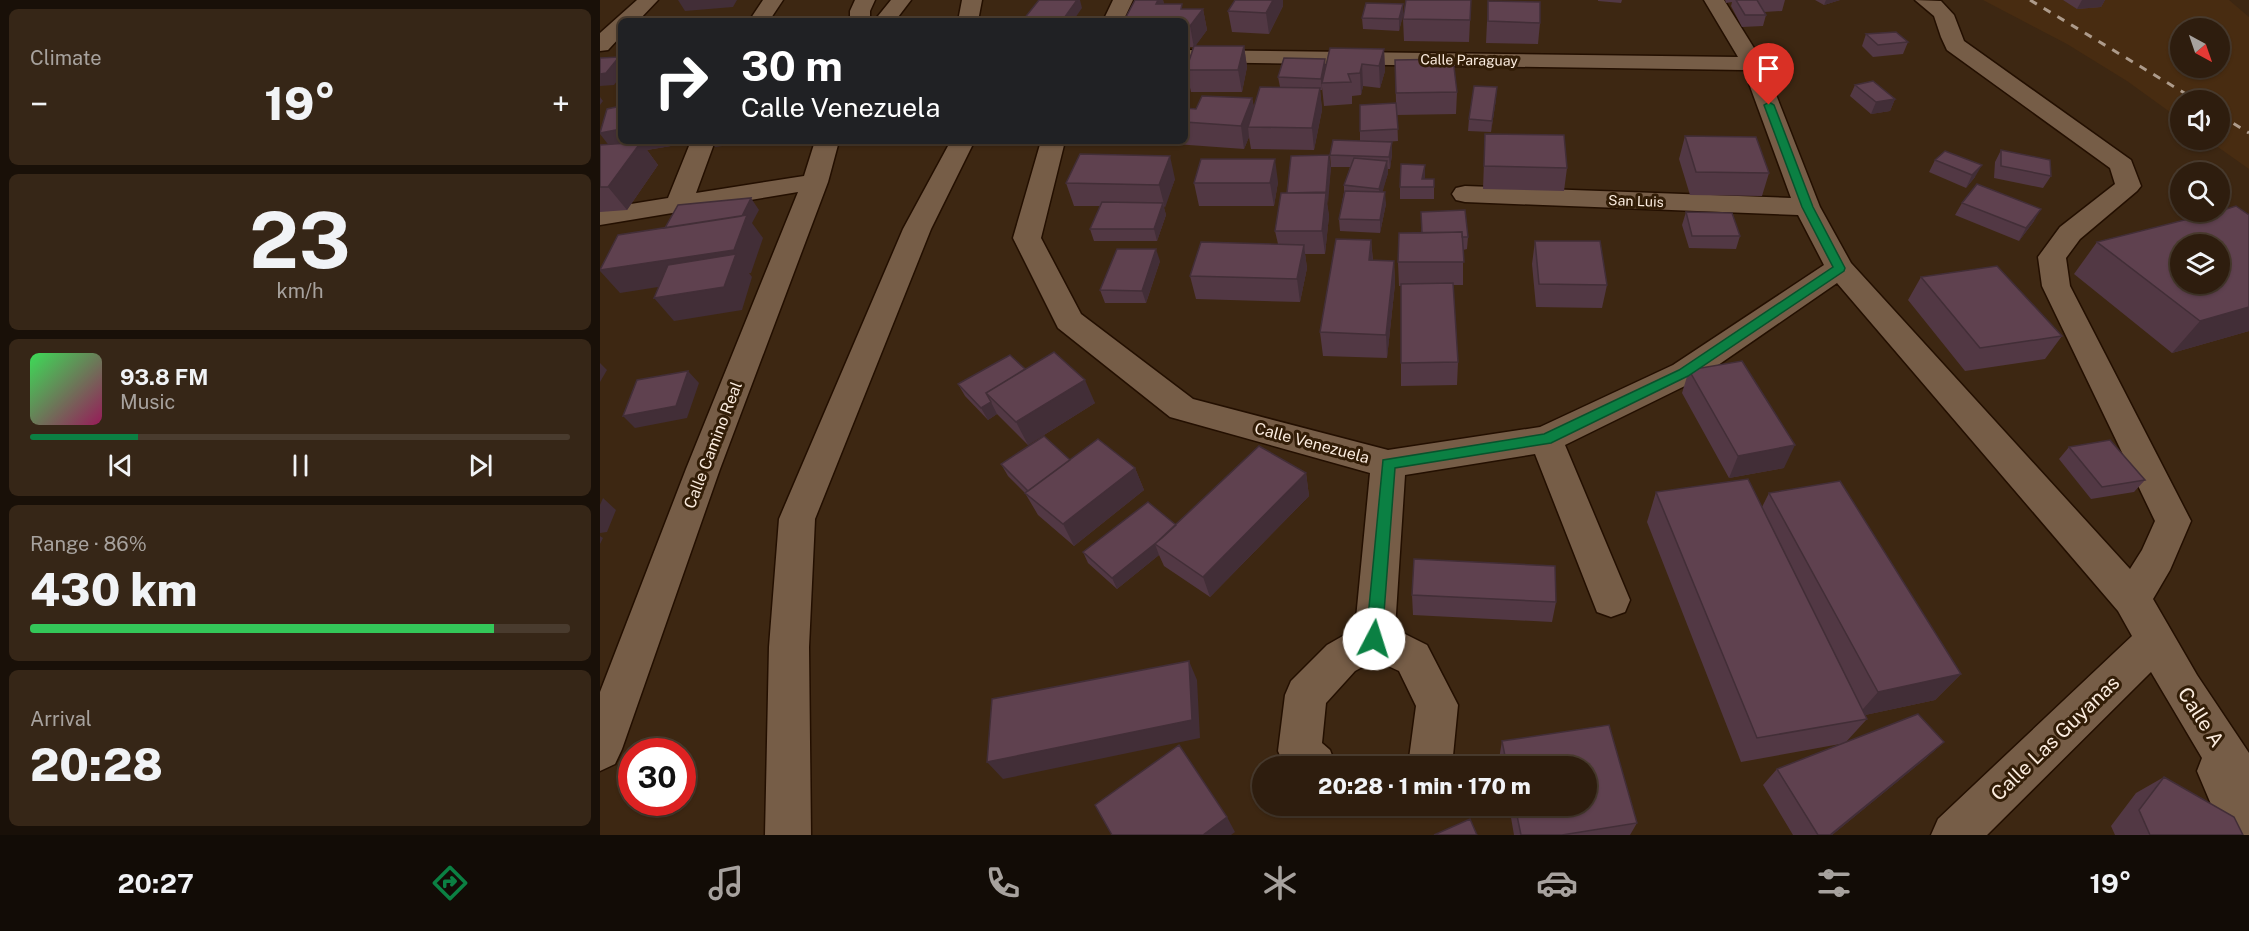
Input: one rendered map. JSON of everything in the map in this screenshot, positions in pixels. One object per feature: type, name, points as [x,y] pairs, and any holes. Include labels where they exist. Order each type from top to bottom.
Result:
[{"type":"street","points":[[629,18],[648,0]]},
{"type":"street","points":[[761,18],[773,0]]},
{"type":"street","points":[[860,18],[860,11],[865,0]]},
{"type":"street","points":[[886,18],[901,0]]},
{"type":"street","points":[[969,18],[972,0]]},
{"type":"street","points":[[1114,18],[1123,0]]},
{"type":"street","name":"Calle A","points":[[1714,0],[1753,64],[1807,207],[1840,268],[2132,599],[2182,689],[2249,792]]},
{"type":"street","points":[[1925,0],[1939,7],[1950,24],[1950,36],[1955,45],[2122,165],[2128,186],[2070,232],[2052,257],[2056,286],[2173,521],[2157,559],[2132,599]]},
{"type":"street","points":[[600,45],[618,28]]},
{"type":"street","name":"Calle Paraguay","points":[[1188,56],[1753,64]]},
{"type":"street","points":[[679,203],[702,144]]},
{"type":"street","name":"Calle Camino Real","points":[[600,749],[703,469],[815,182],[826,144]]},
{"type":"street","points":[[788,835],[789,646],[797,519],[917,229],[960,144]]},
{"type":"street","name":"Calle Venezuela","points":[[1052,144],[1027,238],[1069,321],[1182,408],[1388,464],[1546,439],[1684,373],[1840,268]]},
{"type":"street","points":[[600,217],[815,182]]},
{"type":"street","name":"San Luis","points":[[1465,194],[1807,207]]},
{"type":"street","points":[[1546,439],[1611,600]]},
{"type":"street","points":[[1374,639],[1388,464]]},
{"type":"street","points":[[1305,756],[1300,751],[1306,695],[1341,658],[1374,639]]},
{"type":"street","points":[[1374,639],[1413,658],[1437,705],[1431,756]]},
{"type":"street","name":"Calle Las Guyanas","points":[[1954,835],[2155,641]]},
{"type":"street","points":[[2182,689],[2247,835]]},
{"type":"shaded area","points":[[1983,0],[2229,0],[2249,17],[2249,169],[2222,150],[2230,150],[2230,90],[2170,90],[2170,112],[2127,81],[2067,44]]},
{"type":"building","points":[[1039,0],[1077,0],[1064,18],[1025,18]]},
{"type":"building","points":[[1135,0],[1158,0],[1156,4],[1182,4],[1181,9],[1203,9],[1190,26],[1188,26],[1188,18],[1126,18]]},
{"type":"building","points":[[1235,0],[1273,0],[1266,13],[1228,11]]},
{"type":"building","points":[[1406,0],[1471,0],[1470,20],[1403,19]]},
{"type":"building","points":[[1736,0],[1757,0],[1766,15],[1745,15]]},
{"type":"building","points":[[1488,1],[1540,2],[1540,23],[1488,21]]},
{"type":"building","points":[[1366,3],[1403,4],[1399,19],[1362,18]]},
{"type":"building","points":[[1896,32],[1908,42],[1878,45],[1866,34]]},
{"type":"building","points":[[1194,46],[1244,46],[1238,70],[1188,70]]},
{"type":"building","points":[[1330,48],[1384,49],[1379,66],[1362,64],[1360,73],[1348,74],[1351,82],[1322,83]]},
{"type":"building","points":[[618,57],[606,73],[600,74],[600,58]]},
{"type":"building","points":[[1284,58],[1325,59],[1321,79],[1278,77]]},
{"type":"building","points":[[1453,59],[1457,92],[1396,93],[1395,60]]},
{"type":"building","points":[[1873,81],[1895,99],[1876,102],[1855,85]]},
{"type":"building","points":[[1474,86],[1497,87],[1492,121],[1469,119]]},
{"type":"building","points":[[1260,87],[1320,88],[1312,128],[1248,127]]},
{"type":"building","points":[[1202,96],[1252,98],[1241,126],[1188,122],[1188,108],[1196,109]]},
{"type":"building","points":[[1396,103],[1398,129],[1360,131],[1360,105]]},
{"type":"building","points":[[618,107],[618,130],[600,133],[607,109]]},
{"type":"building","points":[[1485,134],[1564,135],[1567,168],[1484,166]]},
{"type":"building","points":[[1685,136],[1756,137],[1769,173],[1696,172]]},
{"type":"building","points":[[1333,140],[1392,142],[1389,157],[1330,155]]},
{"type":"building","points":[[640,144],[608,187],[600,187],[600,145]]},
{"type":"building","points":[[2001,150],[2050,160],[2051,176],[2001,166]]},
{"type":"building","points":[[1945,151],[1982,165],[1972,175],[1935,160]]},
{"type":"building","points":[[1080,154],[1170,156],[1159,185],[1066,183]]},
{"type":"building","points":[[1329,155],[1326,192],[1287,193],[1291,156]]},
{"type":"building","points":[[1354,158],[1387,161],[1379,189],[1344,185]]},
{"type":"building","points":[[1201,159],[1275,159],[1270,183],[1194,183]]},
{"type":"building","points":[[1401,164],[1425,165],[1422,179],[1434,179],[1434,187],[1400,187]]},
{"type":"building","points":[[1977,184],[2041,209],[2026,228],[1962,203]]},
{"type":"building","points":[[1345,191],[1385,192],[1380,220],[1339,219]]},
{"type":"building","points":[[1281,193],[1326,193],[1322,231],[1275,231]]},
{"type":"building","points":[[751,198],[742,216],[665,228],[678,205]]},
{"type":"building","points":[[1102,202],[1163,203],[1154,229],[1090,229]]},
{"type":"building","points":[[2236,206],[2249,215],[2249,307],[2200,321],[2097,242],[2176,222],[2230,222],[2230,208]]},
{"type":"building","points":[[1465,210],[1468,237],[1462,237],[1462,232],[1422,233],[1421,212]]},
{"type":"building","points":[[1686,212],[1732,213],[1740,236],[1692,236]]},
{"type":"building","points":[[747,215],[734,250],[600,270],[618,235]]},
{"type":"building","points":[[1462,232],[1464,262],[1398,262],[1399,233]]},
{"type":"building","points":[[1336,239],[1371,240],[1369,260],[1394,261],[1386,335],[1320,332]]},
{"type":"building","points":[[1535,241],[1600,241],[1607,285],[1539,284]]},
{"type":"building","points":[[1201,242],[1304,245],[1297,279],[1190,276]]},
{"type":"building","points":[[1117,249],[1156,249],[1142,291],[1100,290]]},
{"type":"building","points":[[736,254],[724,287],[654,298],[668,265]]},
{"type":"building","points":[[1997,266],[2062,336],[1980,348],[1921,277]]},
{"type":"building","points":[[1453,283],[1458,362],[1401,363],[1401,284]]},
{"type":"building","points":[[1054,352],[1085,380],[1016,422],[986,393]]},
{"type":"building","points":[[1010,355],[1025,369],[986,393],[991,402],[981,408],[958,384]]},
{"type":"building","points":[[1742,361],[1795,445],[1738,456],[1689,370]]},
{"type":"building","points":[[688,371],[676,406],[623,416],[637,380]]},
{"type":"building","points":[[1044,436],[1070,460],[1028,491],[1001,464]]},
{"type":"building","points":[[1098,439],[1135,468],[1063,524],[1025,493]]},
{"type":"building","points":[[2110,440],[2145,480],[2102,487],[2069,447]]},
{"type":"building","points":[[1259,446],[1306,473],[1203,577],[1155,544]]},
{"type":"building","points":[[1748,479],[1867,719],[1757,738],[1656,492]]},
{"type":"building","points":[[1840,481],[1961,674],[1878,692],[1769,493]]},
{"type":"building","points":[[1148,502],[1176,525],[1112,578],[1083,552]]},
{"type":"building","points":[[1414,559],[1555,566],[1556,602],[1412,595]]},
{"type":"building","points":[[1189,661],[1192,720],[987,762],[992,699]]},
{"type":"building","points":[[1918,714],[1944,742],[1830,835],[1818,835],[1777,769]]},
{"type":"building","points":[[1609,725],[1637,823],[1562,835],[1521,835],[1517,816],[1597,816],[1597,756],[1505,756],[1502,741]]},
{"type":"building","points":[[1179,745],[1227,817],[1203,835],[1112,835],[1095,805]]},
{"type":"building","points":[[2164,777],[2234,817],[2243,835],[2150,835],[2139,810]]},
{"type":"building","points":[[1470,819],[1477,835],[1434,835]]},
{"type":"railway","points":[[2030,0],[2179,90]]},
{"type":"railway","points":[[2230,121],[2249,133]]},
{"type":"route","points":[[1374,639],[1388,464],[1546,439],[1684,373],[1840,268],[1807,207],[1769,105]]}]
